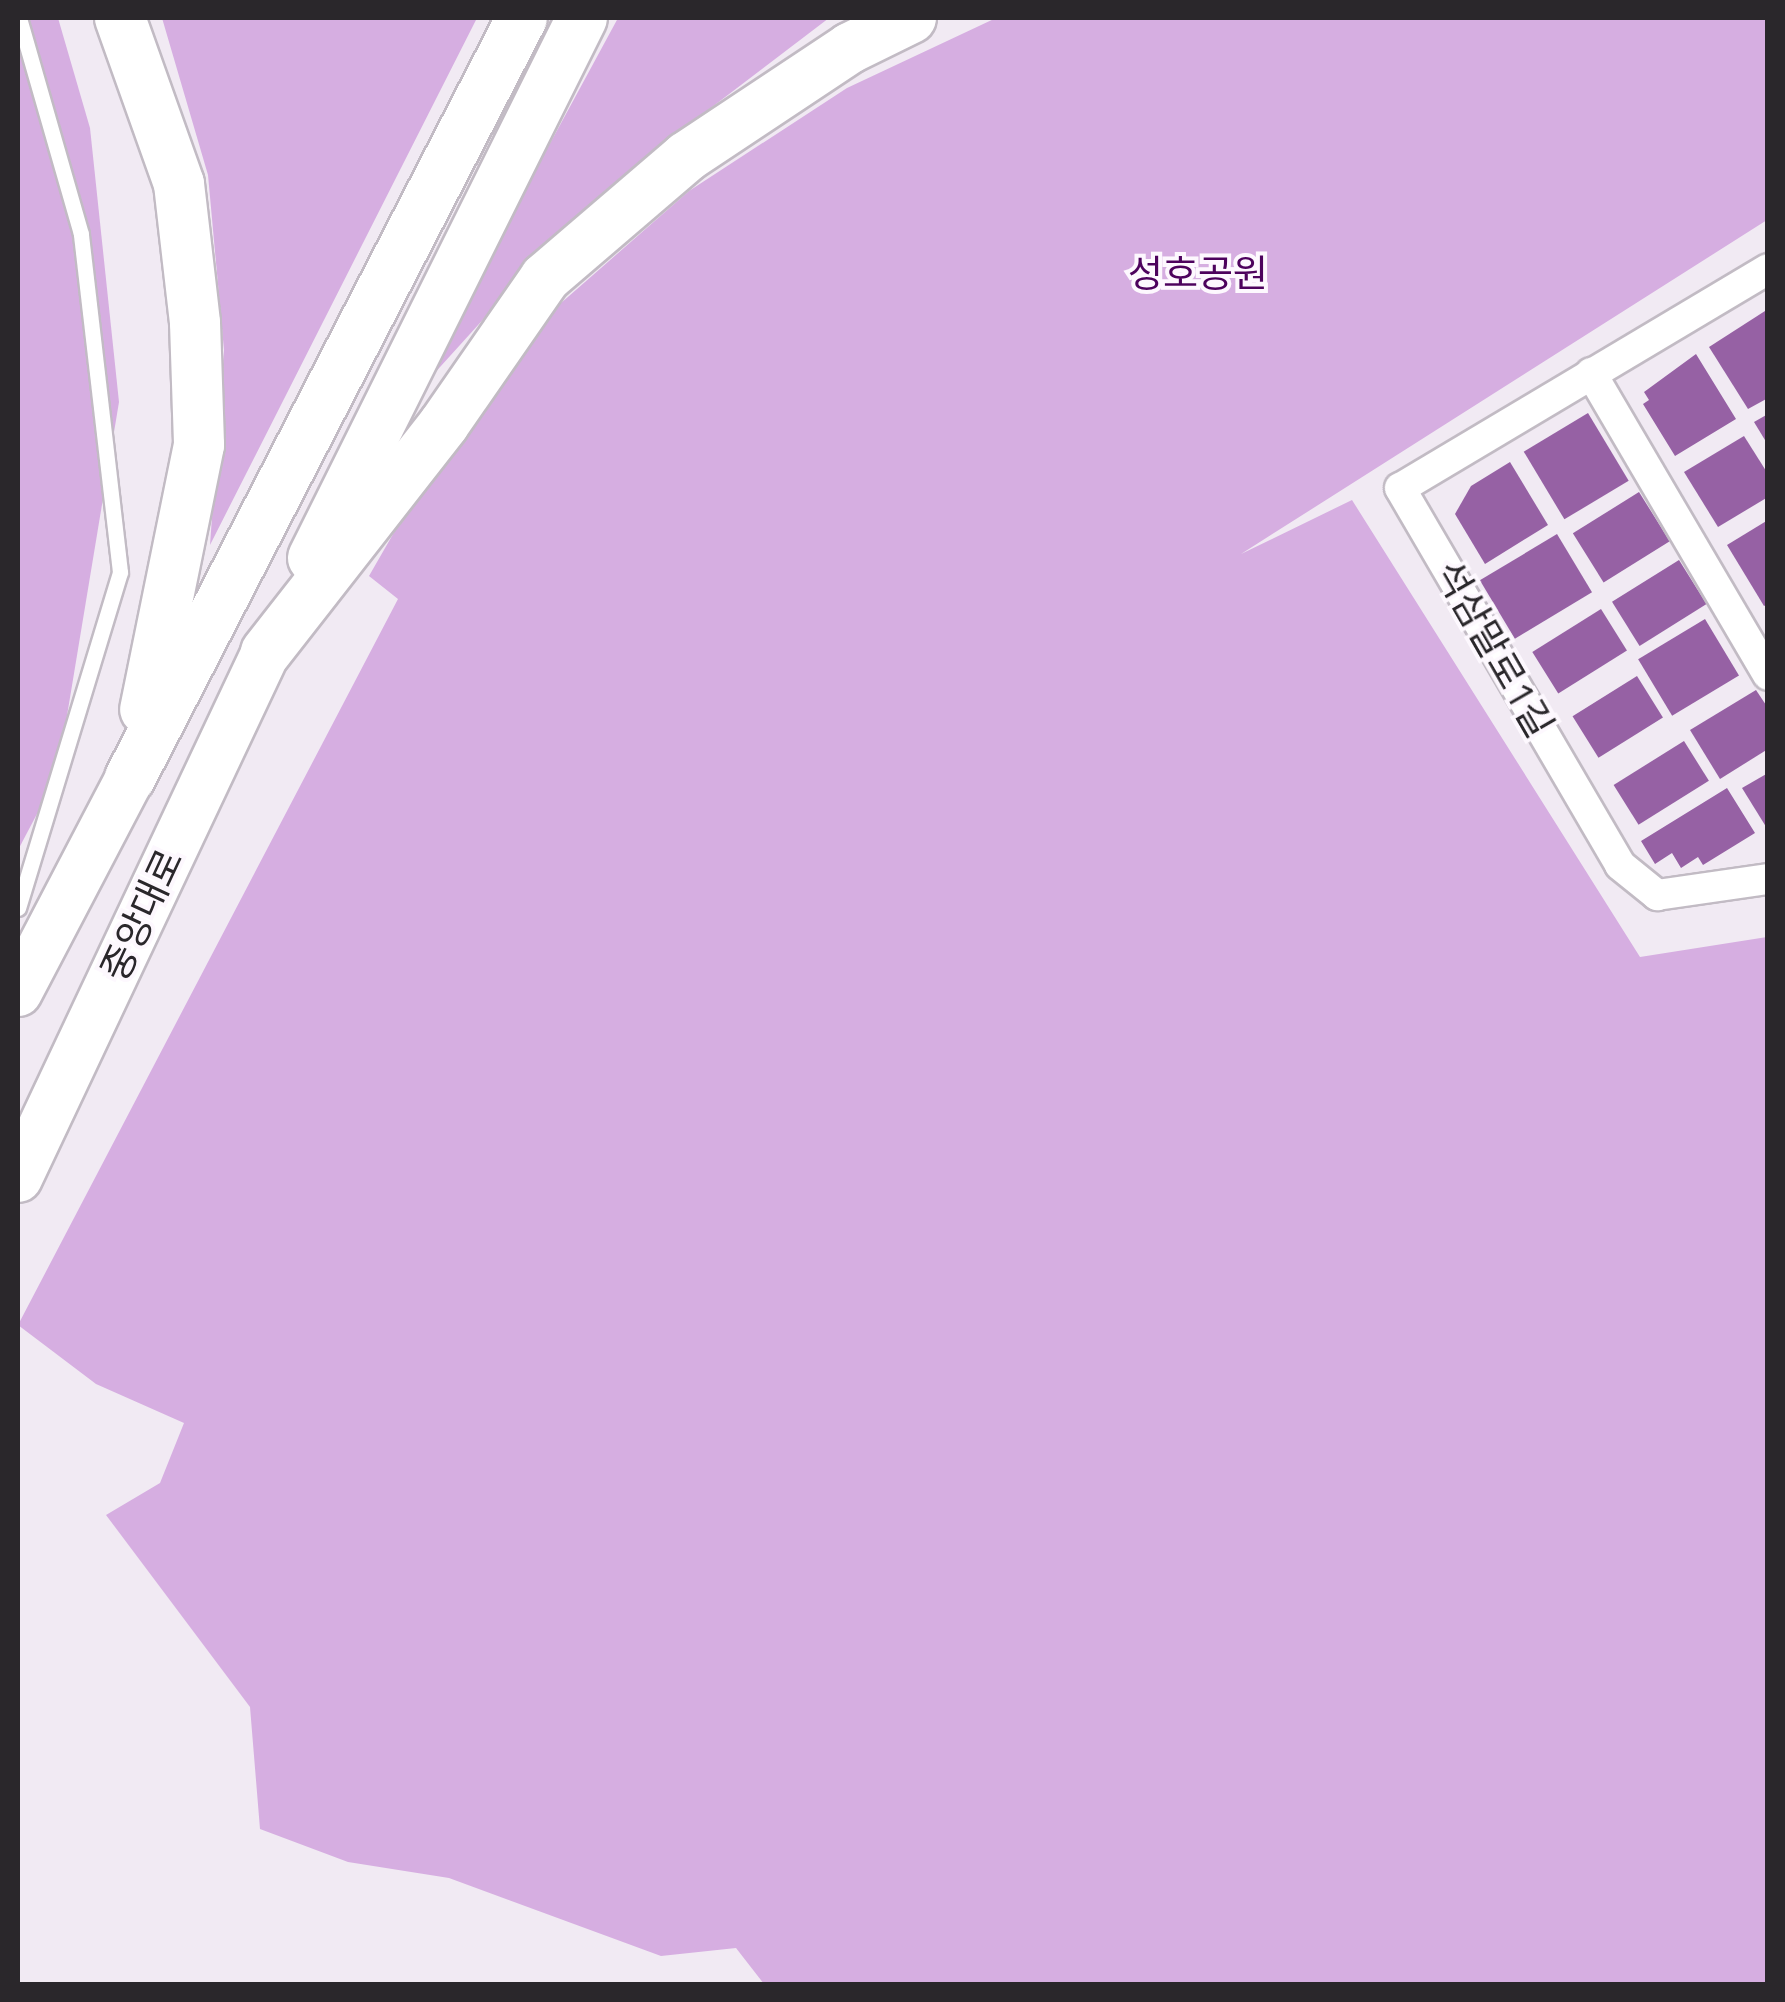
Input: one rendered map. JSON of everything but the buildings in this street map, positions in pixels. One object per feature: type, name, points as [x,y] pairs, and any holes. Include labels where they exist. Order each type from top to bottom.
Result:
[{"type":"highway","points":[[120,18],[178,184],[195,323],[199,445],[130,778]]},
{"type":"highway","points":[[130,778],[522,18]]},
{"type":"highway","points":[[266,652],[582,18]]},
{"type":"highway","points":[[266,652],[444,424],[545,278],[686,157],[850,48],[911,18]]},
{"type":"main road","name":"중앙대로","points":[[18,1178],[266,652]]},
{"type":"main road","name":"중앙대로","points":[[18,992],[130,778]]},
{"type":"street","name":"석삼말로1길","points":[[1768,269],[1400,488],[1620,866],[1657,894],[1768,879]]},
{"type":"street","points":[[1592,373],[1768,675]]},
{"type":"lane","points":[[18,908],[120,572],[81,234],[19,18]]},
{"type":"green space","points":[[18,18],[58,18],[90,128],[119,402],[57,776],[18,850]]},
{"type":"green space","points":[[162,18],[477,18],[210,545],[224,350],[208,175]]},
{"type":"green space","points":[[618,18],[829,18],[645,158],[518,281],[412,398]]},
{"type":"green space","name":"성호공원","points":[[996,18],[1767,18],[1767,220],[1241,554],[1352,500],[1640,957],[1767,937],[1767,1984],[764,1984],[736,1948],[661,1956],[449,1878],[348,1862],[260,1829],[250,1707],[106,1515],[160,1483],[184,1423],[96,1384],[18,1325],[398,599],[369,576],[454,428],[553,310],[689,191],[847,88]]}]
